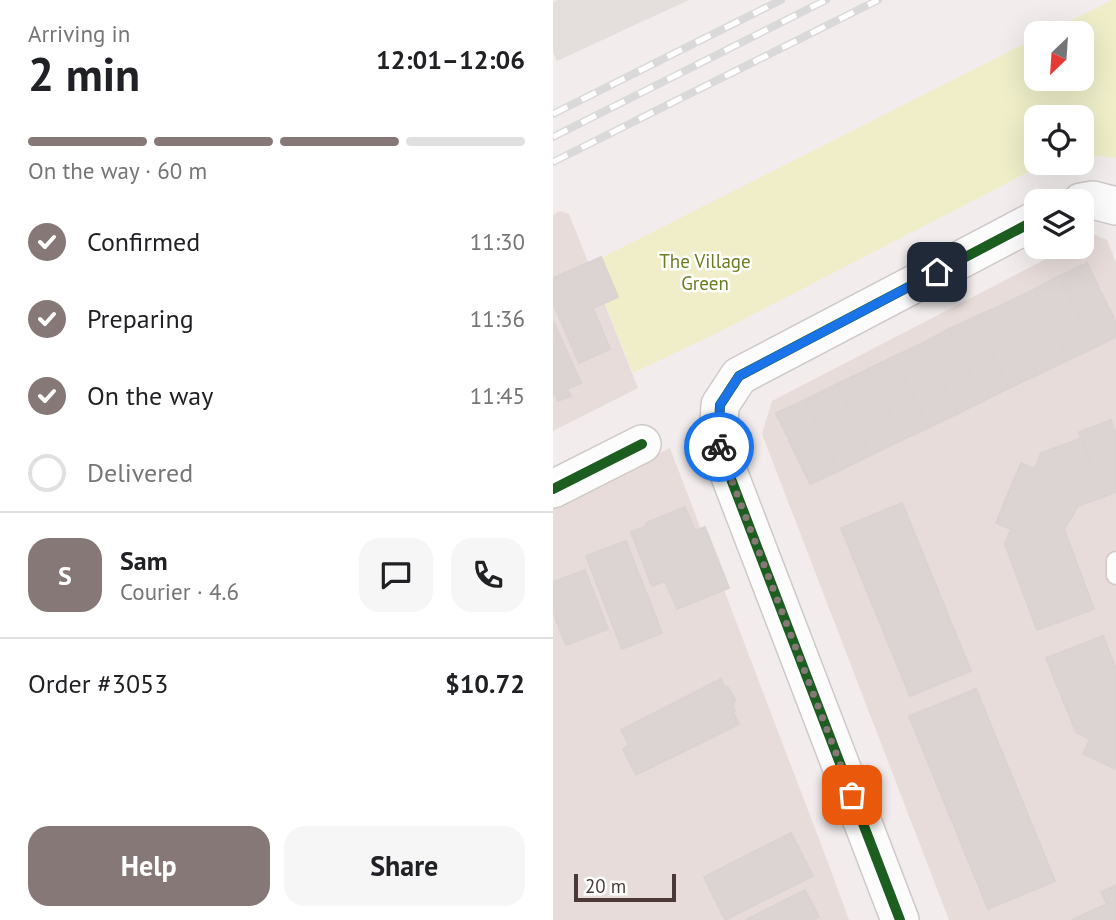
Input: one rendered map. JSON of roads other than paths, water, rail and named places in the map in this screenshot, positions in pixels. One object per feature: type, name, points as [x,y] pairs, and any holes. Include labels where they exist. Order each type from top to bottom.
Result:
[{"type":"street","points":[[1094,200],[1116,206]]},
{"type":"street","points":[[900,920],[718,445],[720,405],[739,376],[1024,226]]},
{"type":"street","points":[[553,489],[642,444]]},
{"type":"lane","points":[[1116,561],[1116,575]]},
{"type":"railway","points":[[553,114],[781,0]]},
{"type":"railway","points":[[553,137],[826,0]]},
{"type":"railway","points":[[553,162],[878,0]]},
{"type":"park label","name":"The Village Green","points":[[705,272]]}]
